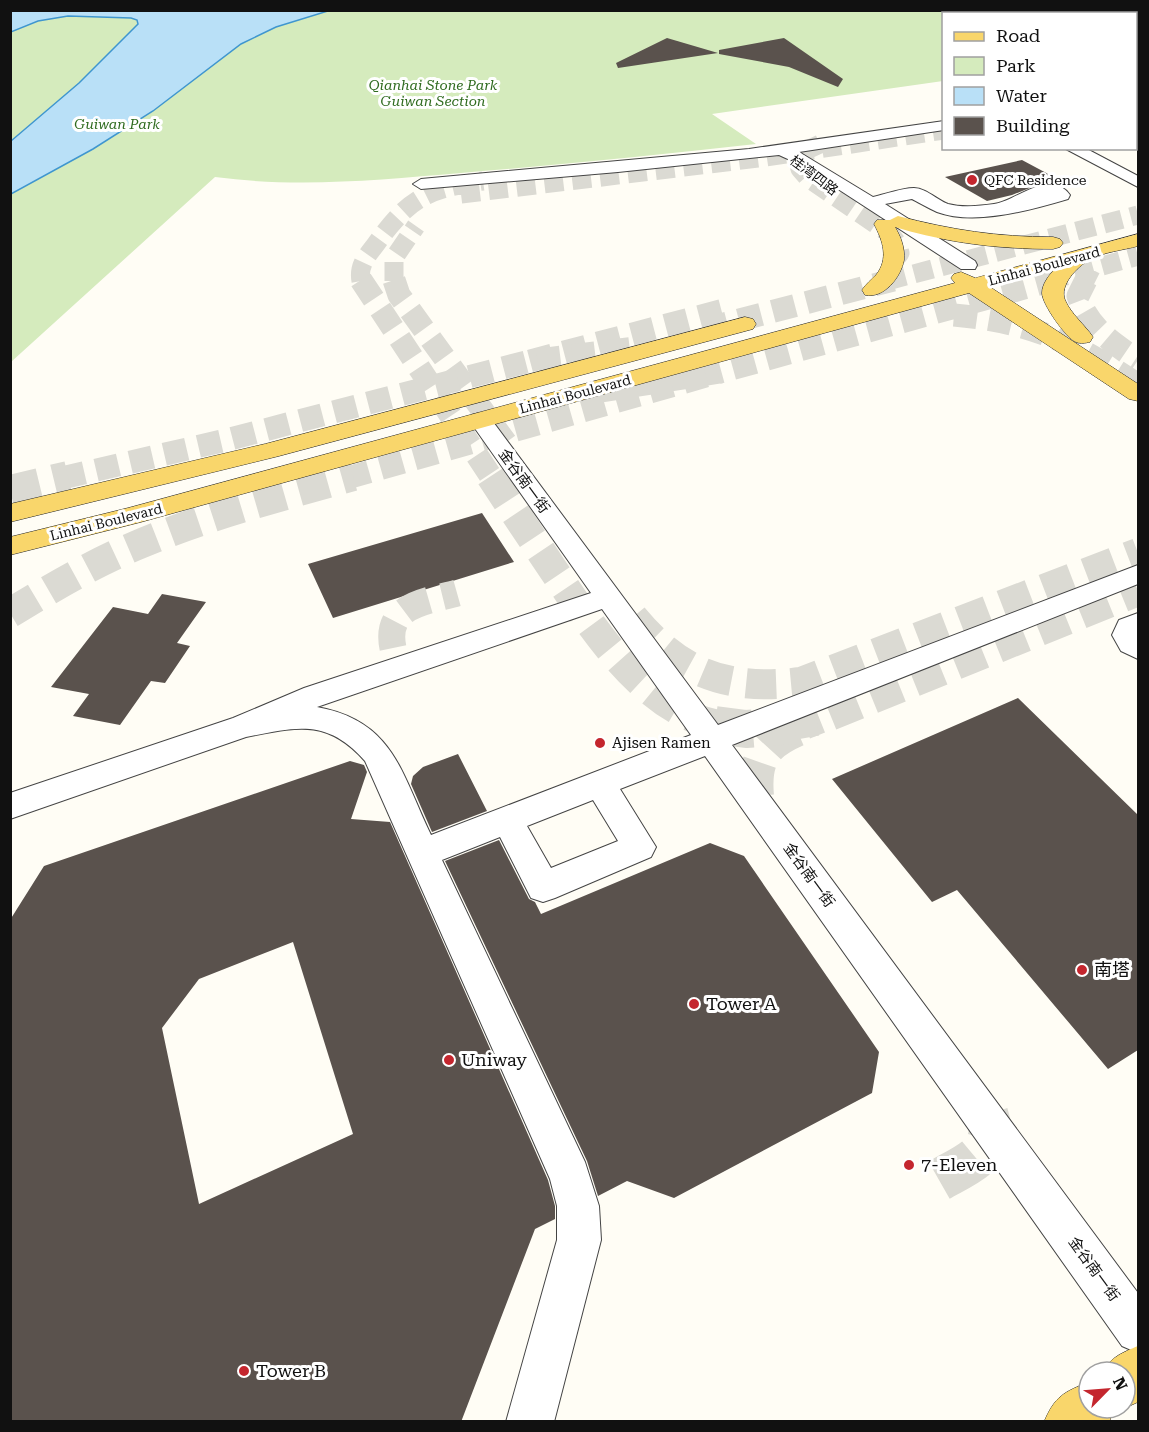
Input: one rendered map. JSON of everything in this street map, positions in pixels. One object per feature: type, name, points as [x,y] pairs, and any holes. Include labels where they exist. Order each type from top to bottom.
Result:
[{"type":"main road","name":"Linhai Boulevard","points":[[971,275],[1053,243],[1138,220]]},
{"type":"main road","points":[[1053,243],[995,243],[968,240],[891,223],[895,248],[894,260],[875,300],[965,310],[1008,318],[1058,341]]},
{"type":"main road","name":"Linhai Boulevard","points":[[10,546],[131,516],[480,420],[875,300],[971,275],[1083,255],[1138,240]]},
{"type":"main road","points":[[1082,337],[1053,302],[1050,292],[1054,281],[1083,255]]},
{"type":"main road","name":"桂湾四路","points":[[971,275],[1082,337],[1138,373]]},
{"type":"main road","name":"桂湾四路","points":[[971,275],[1058,341],[1138,394]]},
{"type":"main road","name":"Linhai Boulevard","points":[[850,296],[875,300]]},
{"type":"main road","name":"Linhai Boulevard","points":[[23,510],[270,451],[770,317]]},
{"type":"main road","points":[[10,534],[23,510]]},
{"type":"street","points":[[421,184],[782,150],[942,125]]},
{"type":"street","name":"桂湾四路","points":[[782,150],[807,162],[869,203],[891,223]]},
{"type":"street","name":"桂湾四路","points":[[782,150],[796,165],[971,275]]},
{"type":"street","points":[[1076,150],[1138,182]]},
{"type":"street","points":[[869,203],[914,193],[938,206],[957,211],[986,211],[1009,206]]},
{"type":"street","name":"金谷南一街","points":[[480,420],[1138,1330]]},
{"type":"street","points":[[423,853],[712,740],[1135,580]]},
{"type":"street","points":[[15,808],[244,726],[398,657],[608,597]]},
{"type":"street","points":[[1138,623],[1129,627],[1126,635],[1131,644],[1138,649]]},
{"type":"street","points":[[244,726],[283,718],[308,718],[348,725],[366,739],[377,754],[570,1177],[578,1206],[579,1240],[530,1422]]},
{"type":"street","points":[[507,820],[543,887],[639,847],[600,784]]},
{"type":"green space","points":[[223,10],[1138,11],[1138,40],[1137,12],[942,12],[942,81],[712,114],[756,144],[572,163],[369,180],[276,182],[215,177],[11,362],[11,18],[81,15],[117,18]]},
{"type":"water","points":[[11,10],[328,11],[276,27],[241,44],[153,111],[93,149],[11,194],[11,141],[79,83],[138,24],[137,20],[131,18],[68,16],[38,21],[11,32]]},
{"type":"building","points":[[667,38],[718,53],[618,68],[616,63]]},
{"type":"building","points":[[784,38],[843,79],[838,87],[789,67],[719,54],[719,50]]},
{"type":"building","name":"QFC Residence","points":[[1022,160],[1065,183],[1042,183],[1012,195],[987,201],[945,177]]},
{"type":"building","points":[[482,513],[514,562],[333,618],[308,564]]},
{"type":"building","points":[[162,594],[206,602],[177,643],[190,646],[165,683],[151,681],[120,725],[73,716],[89,694],[51,687],[113,607],[148,614]]},
{"type":"building","points":[[1018,698],[1138,815],[1138,1050],[1108,1069],[957,890],[932,902],[832,779]]},
{"type":"building","points":[[458,754],[487,811],[432,832],[411,784],[413,776],[423,767]]},
{"type":"building","name":"Uniway","points":[[350,761],[364,765],[367,772],[351,819],[390,822],[548,1180],[555,1206],[555,1219],[535,1229],[461,1422],[10,1422],[10,920],[44,866]],"holes":[[[293,942],[353,1134],[199,1204],[162,1028],[199,979]]]},
{"type":"building","name":"Tower A","points":[[499,840],[529,899],[535,902],[541,914],[710,843],[744,856],[879,1052],[872,1093],[674,1198],[627,1181],[598,1196],[587,1161],[445,861]]},
{"type":"tunnel","points":[[805,151],[942,130]]},
{"type":"tunnel","points":[[805,151],[820,144]]},
{"type":"tunnel","points":[[461,194],[805,151]]},
{"type":"tunnel","points":[[805,151],[798,160],[800,169],[808,178],[890,234],[898,244],[900,253],[897,257]]},
{"type":"tunnel","points":[[361,281],[362,265],[367,257],[388,228],[410,206],[433,192],[483,181]]},
{"type":"tunnel","points":[[887,281],[1138,215]]},
{"type":"tunnel","points":[[394,280],[394,258],[416,226]]},
{"type":"tunnel","points":[[1091,269],[1138,256]]},
{"type":"tunnel","points":[[1048,281],[1091,269]]},
{"type":"tunnel","points":[[1085,281],[1091,269]]},
{"type":"tunnel","points":[[361,280],[492,478]]},
{"type":"tunnel","points":[[394,280],[399,295],[509,447]]},
{"type":"tunnel","points":[[705,329],[893,280]]},
{"type":"tunnel","points":[[595,392],[720,372],[1053,280]]},
{"type":"tunnel","points":[[1086,280],[1078,296],[1088,317],[1110,340],[1138,360]]},
{"type":"tunnel","points":[[530,361],[728,309]]},
{"type":"tunnel","points":[[954,315],[1006,323],[1051,336],[1093,357],[1138,385]]},
{"type":"tunnel","points":[[62,478],[226,440],[530,361],[635,348]]},
{"type":"tunnel","points":[[347,478],[720,372]]},
{"type":"tunnel","points":[[10,490],[68,476]]},
{"type":"tunnel","points":[[10,613],[87,569],[161,535],[242,508],[353,476]]},
{"type":"tunnel","points":[[491,476],[585,616],[624,665],[646,687],[670,705],[696,719],[724,726]]},
{"type":"tunnel","points":[[633,617],[669,652],[707,674],[751,684],[801,682],[1138,553]]},
{"type":"tunnel","points":[[790,725],[820,720],[1138,591]]},
{"type":"tunnel","points":[[393,648],[392,634],[401,614],[420,603],[457,593]]},
{"type":"tunnel","points":[[805,726],[820,720]]},
{"type":"tunnel","points":[[715,725],[746,729],[790,725]]},
{"type":"tunnel","points":[[790,725],[795,725]]},
{"type":"tunnel","points":[[757,796],[756,781],[761,758],[774,742],[808,725]]},
{"type":"tunnel","points":[[939,1180],[970,1162],[985,1148],[990,1128],[987,1115]]},
{"type":"place","name":"QFC Residence","points":[[972,180]]},
{"type":"place","name":"Ajisen Ramen","points":[[600,743]]},
{"type":"place","name":"南塔","points":[[1082,970]]},
{"type":"place","name":"Tower A","points":[[694,1004]]},
{"type":"place","name":"Uniway","points":[[449,1060]]},
{"type":"place","name":"7-Eleven","points":[[909,1165]]},
{"type":"place","name":"Tower B","points":[[244,1371]]},
{"type":"park label","name":"Qianhai Stone Park Guiwan Section","points":[[433,94]]},
{"type":"park label","name":"Guiwan Park","points":[[117,124]]}]
